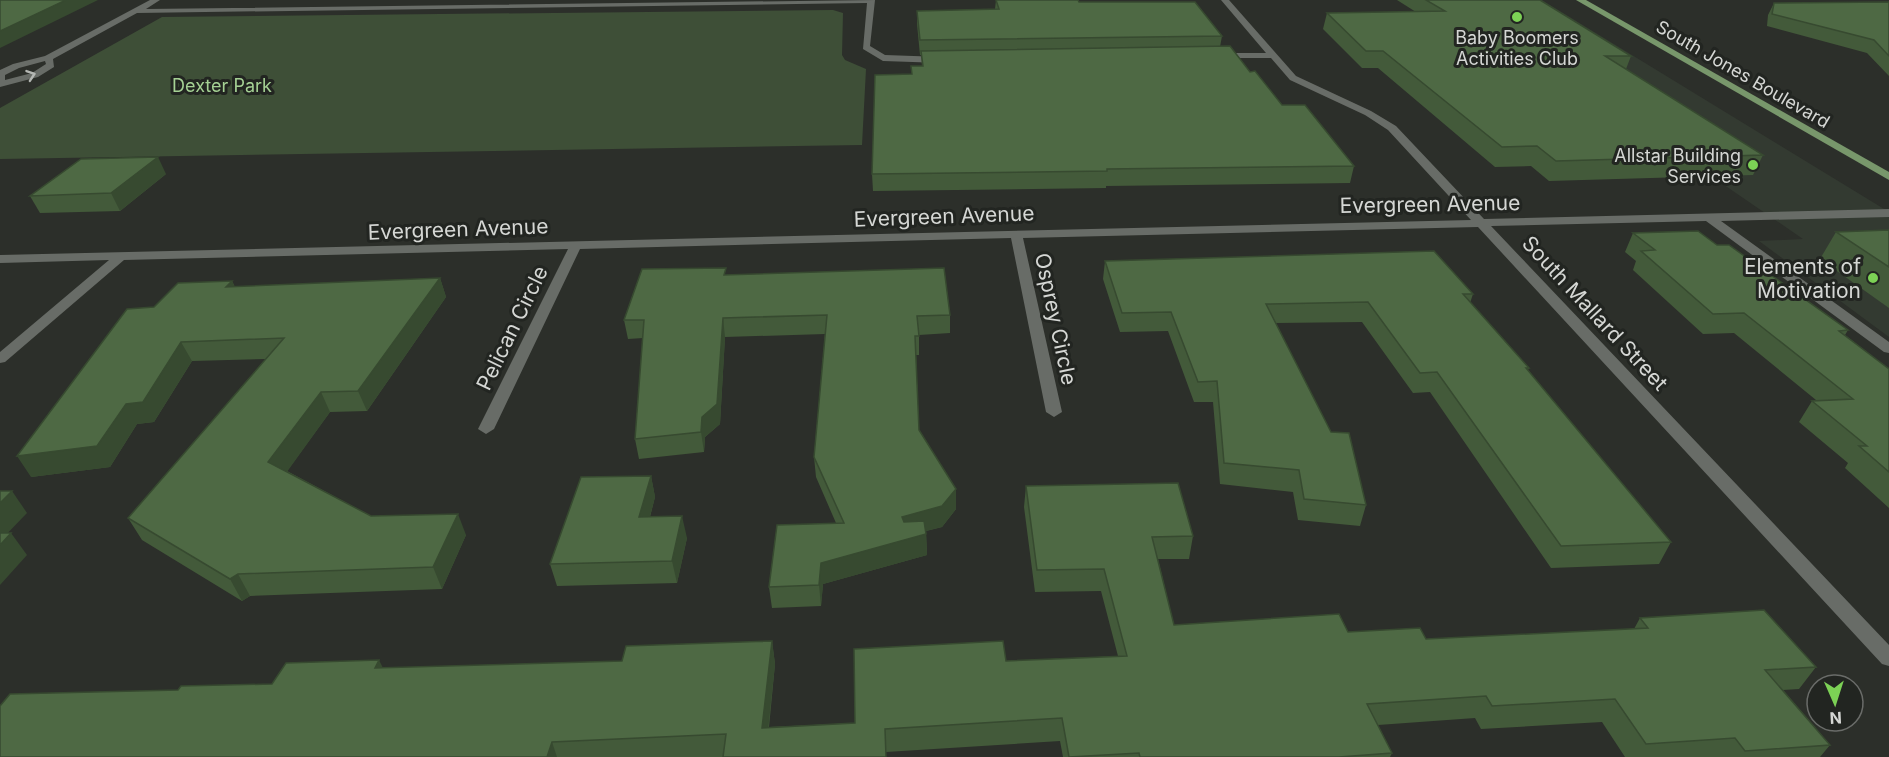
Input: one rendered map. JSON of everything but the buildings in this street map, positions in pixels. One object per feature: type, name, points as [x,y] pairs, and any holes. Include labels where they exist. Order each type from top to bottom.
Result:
[{"type":"main road","name":"South Jones Boulevard","points":[[1580,0],[1889,177]]},
{"type":"street","points":[[1,84],[35,75],[51,65],[48,58],[156,0]]},
{"type":"street","name":"South Mallard Street","points":[[1225,0],[1293,78],[1368,113],[1392,128],[1889,658]]},
{"type":"street","points":[[135,11],[871,1],[866,46],[882,58],[958,60]]},
{"type":"street","points":[[1202,56],[1272,55]]},
{"type":"street","name":"Evergreen Avenue","points":[[0,259],[1889,213]]},
{"type":"street","points":[[1710,218],[1889,349]]},
{"type":"street","name":"Osprey Circle","points":[[1016,234],[1054,412]]},
{"type":"street","name":"Pelican Circle","points":[[486,429],[576,245]]},
{"type":"street","points":[[0,359],[120,257]]},
{"type":"shaded area","points":[[1404,0],[1542,0],[1889,212],[1889,337],[1759,241],[1803,239],[1644,130]]},
{"type":"green space","name":"Dexter Park","points":[[833,10],[843,13],[842,55],[845,60],[866,69],[862,145],[0,159],[0,108],[162,17]]},
{"type":"place","name":"Baby Boomers Activities Club","points":[[1517,17]]},
{"type":"place","name":"Allstar Building Services","points":[[1753,165]]},
{"type":"place","name":"Elements of Motivation","points":[[1873,278]]}]
